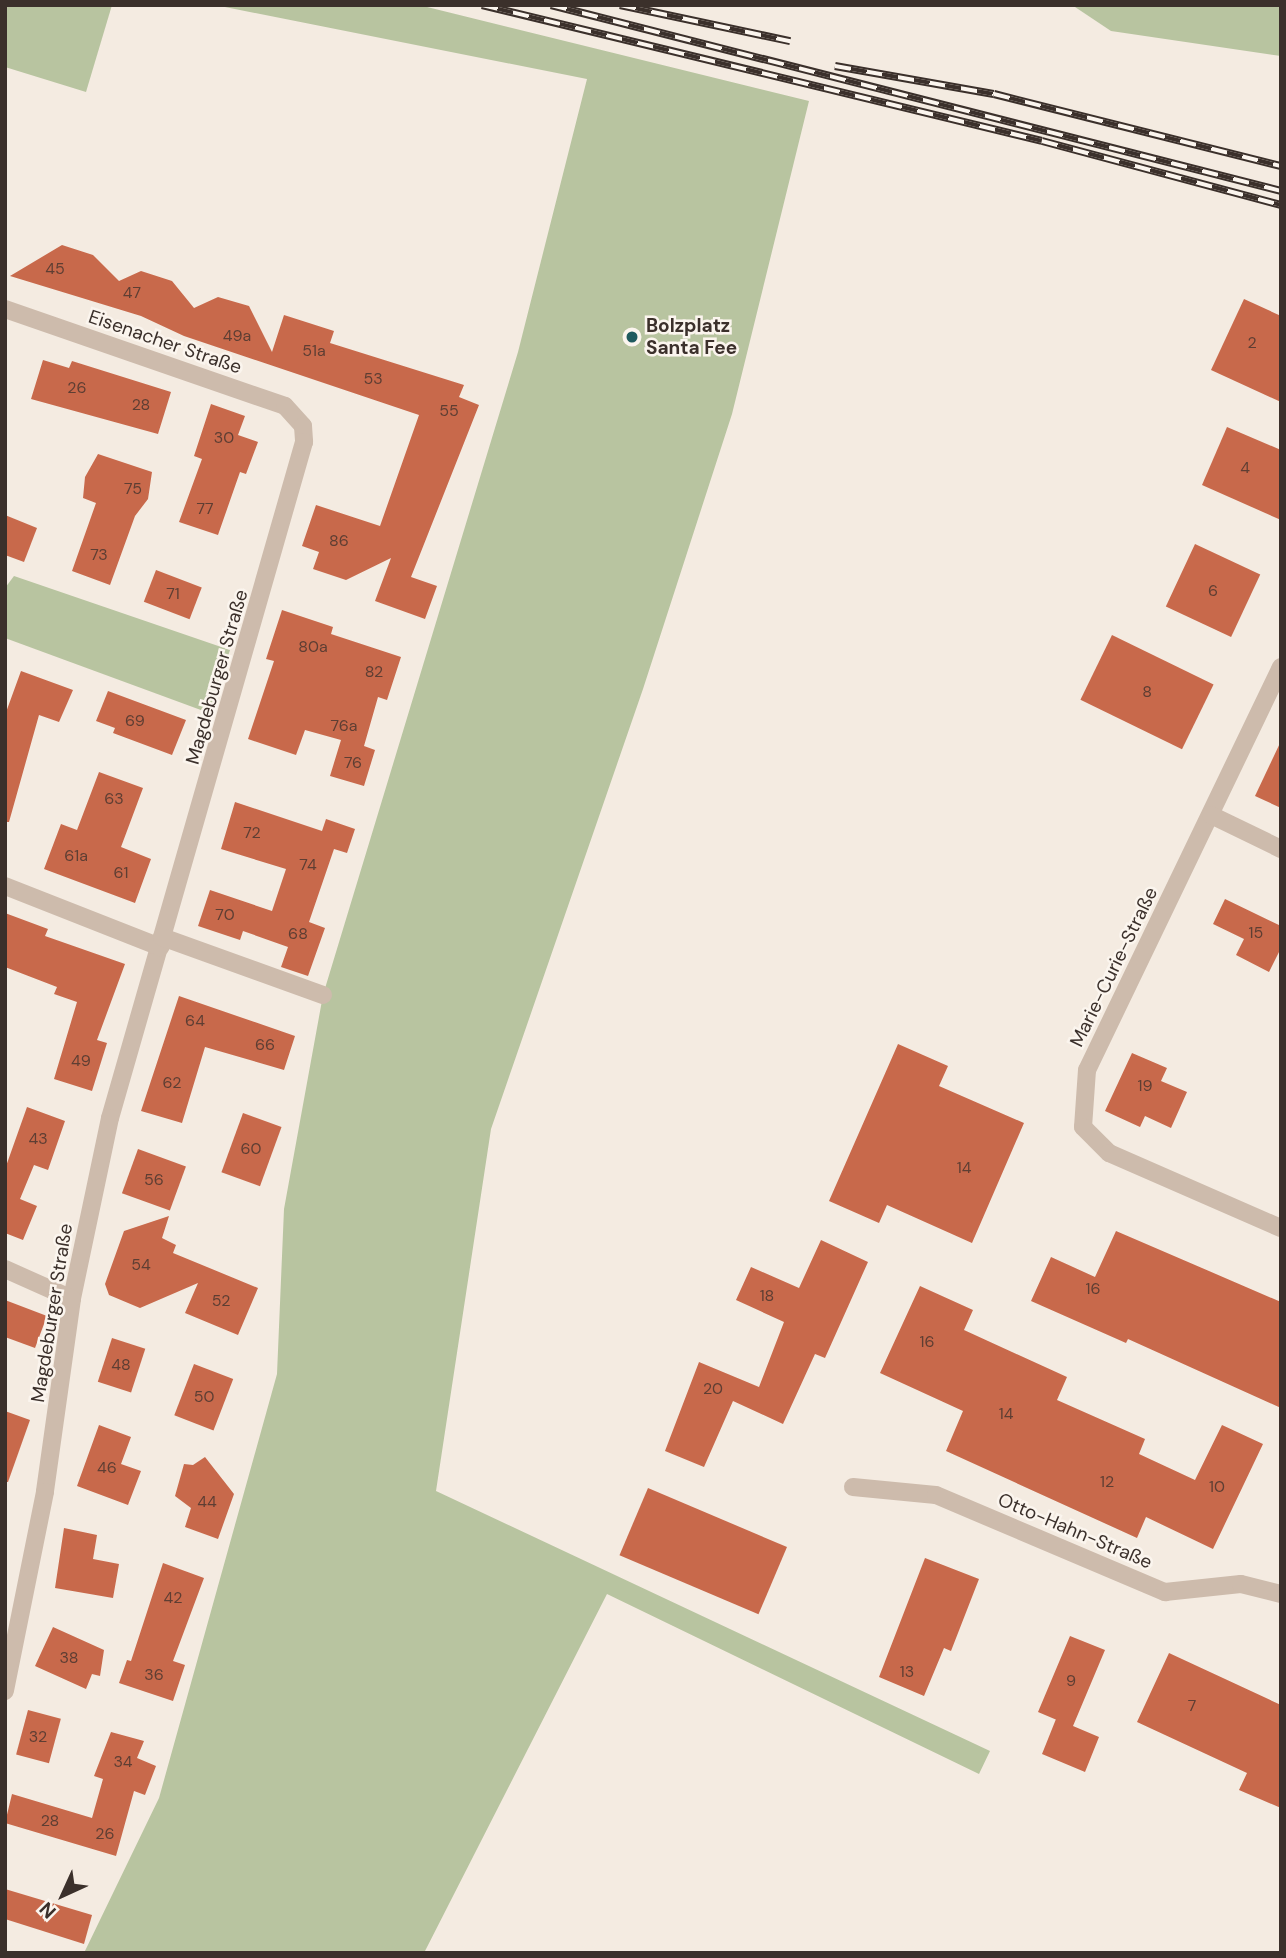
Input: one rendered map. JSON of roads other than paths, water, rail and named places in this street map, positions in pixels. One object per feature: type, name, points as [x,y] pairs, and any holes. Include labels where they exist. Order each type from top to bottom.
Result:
[{"type":"street","name":"Eisenacher Straße","points":[[5,309],[285,405],[303,426]]},
{"type":"street","name":"Magdeburger Straße","points":[[5,1691],[45,1492],[72,1298],[110,1118],[279,535],[304,442],[303,426]]},
{"type":"street","name":"Marie-Curie-Straße","points":[[1281,667],[1087,1070],[1083,1127],[1109,1153],[1281,1228]]},
{"type":"street","points":[[1211,816],[1281,849]]},
{"type":"street","points":[[5,886],[161,942],[323,995]]},
{"type":"street","points":[[5,1269],[72,1298]]},
{"type":"street","name":"Otto-Hahn-Straße","points":[[853,1487],[936,1495],[1165,1592],[1241,1584],[1281,1594]]},
{"type":"railway","points":[[482,5],[1042,141],[1281,205]]},
{"type":"railway","points":[[551,5],[1281,191]]},
{"type":"railway","points":[[620,5],[790,41]]},
{"type":"railway","points":[[835,66],[994,94],[1281,166]]},
{"type":"place","name":"Bolzplatz Santa Fee","points":[[632,337]]}]
